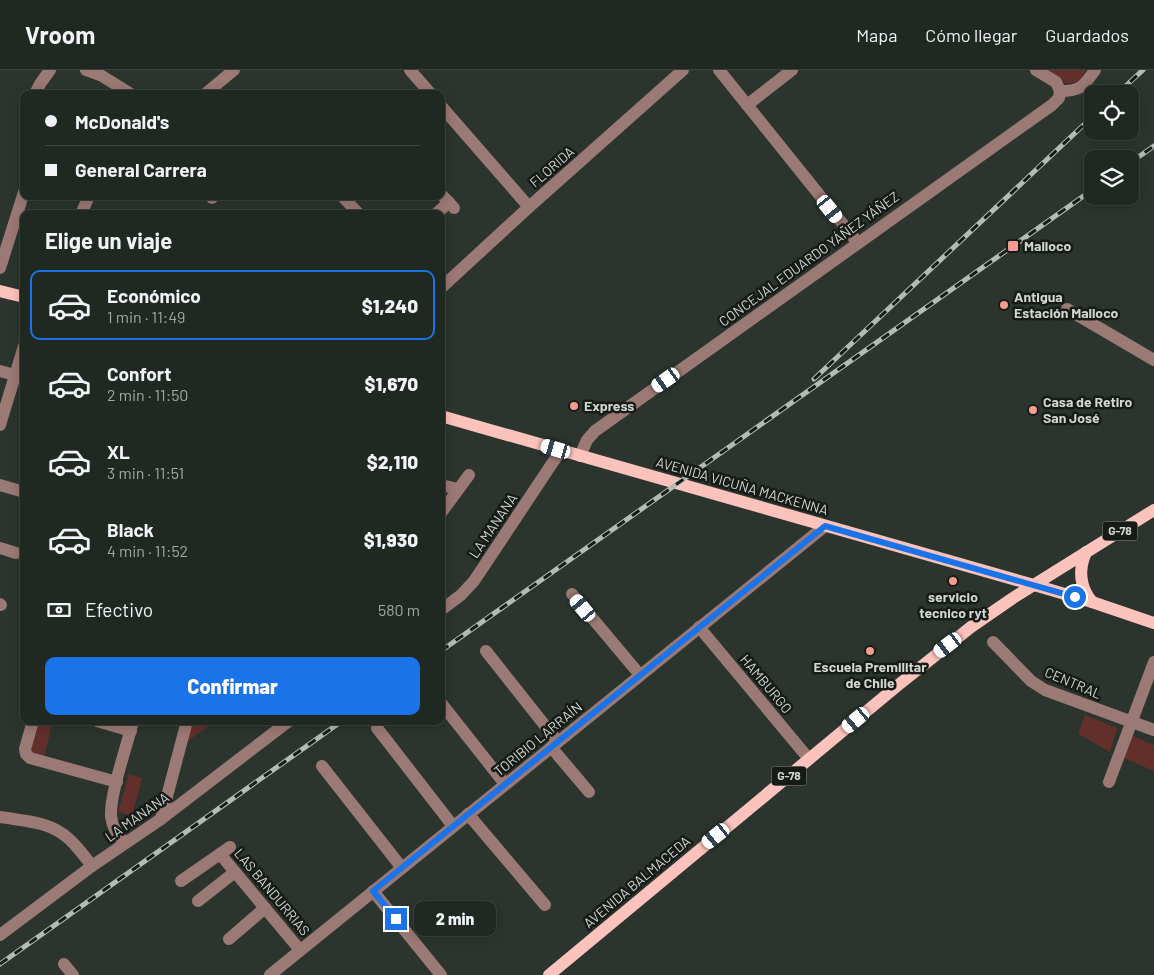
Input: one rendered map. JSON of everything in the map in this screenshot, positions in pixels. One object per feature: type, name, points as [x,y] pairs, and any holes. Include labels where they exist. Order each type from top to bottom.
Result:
[{"type":"main road","points":[[0,291],[20,296]]},
{"type":"main road","name":"AVENIDA VICUÑA MACKENNA","points":[[445,417],[1034,585],[1154,623]]},
{"type":"main road","name":"AVENIDA BALMACEDA","points":[[549,975],[950,643],[1034,585],[1154,510]]},
{"type":"main road","points":[[1086,552],[1081,566],[1081,580],[1085,592],[1092,602]]},
{"type":"street","points":[[37,90],[50,70]]},
{"type":"street","points":[[86,70],[102,76],[125,90]]},
{"type":"street","points":[[210,90],[234,70]]},
{"type":"street","name":"FLORIDA","points":[[445,284],[684,70]]},
{"type":"street","points":[[719,70],[858,243]]},
{"type":"street","points":[[747,105],[792,70]]},
{"type":"street","points":[[1037,70],[1056,82],[1060,92],[1075,91],[1084,86],[1095,70]]},
{"type":"street","points":[[417,73],[428,90]]},
{"type":"street","name":"CONCEJAL EDUARDO YÁÑEZ YÁÑEZ","points":[[580,456],[587,440],[595,431],[1052,105],[1059,98],[1060,92]]},
{"type":"street","points":[[445,111],[529,207]]},
{"type":"street","points":[[0,268],[21,200]]},
{"type":"street","points":[[346,200],[355,210]]},
{"type":"street","points":[[1066,309],[1154,360]]},
{"type":"street","points":[[0,425],[20,359]]},
{"type":"street","points":[[0,371],[15,375]]},
{"type":"street","name":"LA MANANA","points":[[445,607],[461,595],[474,581],[561,450]]},
{"type":"street","points":[[445,507],[469,475]]},
{"type":"street","points":[[0,485],[20,491]]},
{"type":"street","points":[[445,485],[458,489]]},
{"type":"street","name":"TORIBIO LARRAÍN","points":[[270,975],[825,526]]},
{"type":"street","points":[[0,548],[16,553]]},
{"type":"street","points":[[572,594],[640,675]]},
{"type":"street","name":"HAMBURGO","points":[[699,627],[809,759]]},
{"type":"street","name":"CENTRAL","points":[[994,642],[1032,681],[1044,690],[1154,730]]},
{"type":"street","points":[[486,651],[589,792]]},
{"type":"street","points":[[1109,782],[1128,728],[1133,723],[1154,662]]},
{"type":"street","points":[[445,708],[505,784]]},
{"type":"street","points":[[32,725],[25,749],[26,754],[30,758],[117,782]]},
{"type":"street","points":[[160,819],[186,725]]},
{"type":"street","name":"LA MANANA","points":[[0,935],[92,866],[160,819],[284,725]]},
{"type":"street","points":[[125,843],[114,828],[111,817],[117,782],[132,726]]},
{"type":"street","points":[[377,728],[453,826]]},
{"type":"street","points":[[322,766],[402,868]]},
{"type":"street","points":[[468,814],[545,905]]},
{"type":"street","points":[[0,817],[42,824],[56,830],[70,839],[92,866]]},
{"type":"street","name":"LAS BANDURRIAS","points":[[181,881],[225,850],[235,872],[300,950]]},
{"type":"street","points":[[198,901],[235,872]]},
{"type":"street","points":[[373,891],[441,975]]},
{"type":"street","points":[[229,938],[266,908]]},
{"type":"street","points":[[64,964],[73,975]]},
{"type":"shaded area","points":[[1043,70],[1086,70],[1078,83],[1065,83]]},
{"type":"shaded area","points":[[1085,715],[1117,728],[1110,752],[1078,734]]},
{"type":"shaded area","points":[[37,725],[52,725],[44,756],[30,752]]},
{"type":"shaded area","points":[[189,725],[210,725],[184,744]]},
{"type":"shaded area","points":[[1131,735],[1154,745],[1154,771],[1121,757]]},
{"type":"shaded area","points":[[129,774],[142,778],[132,816],[118,812]]},
{"type":"railway","points":[[1127,85],[1143,70]]},
{"type":"railway","points":[[814,379],[1084,125]]},
{"type":"railway","points":[[1139,157],[1154,146]]},
{"type":"railway","points":[[445,648],[1084,196]]},
{"type":"railway","points":[[0,964],[336,725]]},
{"type":"place","name":"Malloco","points":[[1013,246]]},
{"type":"place","name":"Antigua Estación Malloco","points":[[1004,305]]},
{"type":"place","name":"Express","points":[[574,406]]},
{"type":"place","name":"Casa de Retiro San José","points":[[1033,410]]},
{"type":"place","name":"servicio tecnico ryt","points":[[953,581]]},
{"type":"place","name":"Escuela Premilitar de Chile","points":[[870,651]]},
{"type":"route","points":[[396,919],[373,891],[825,526],[1075,597]]}]
